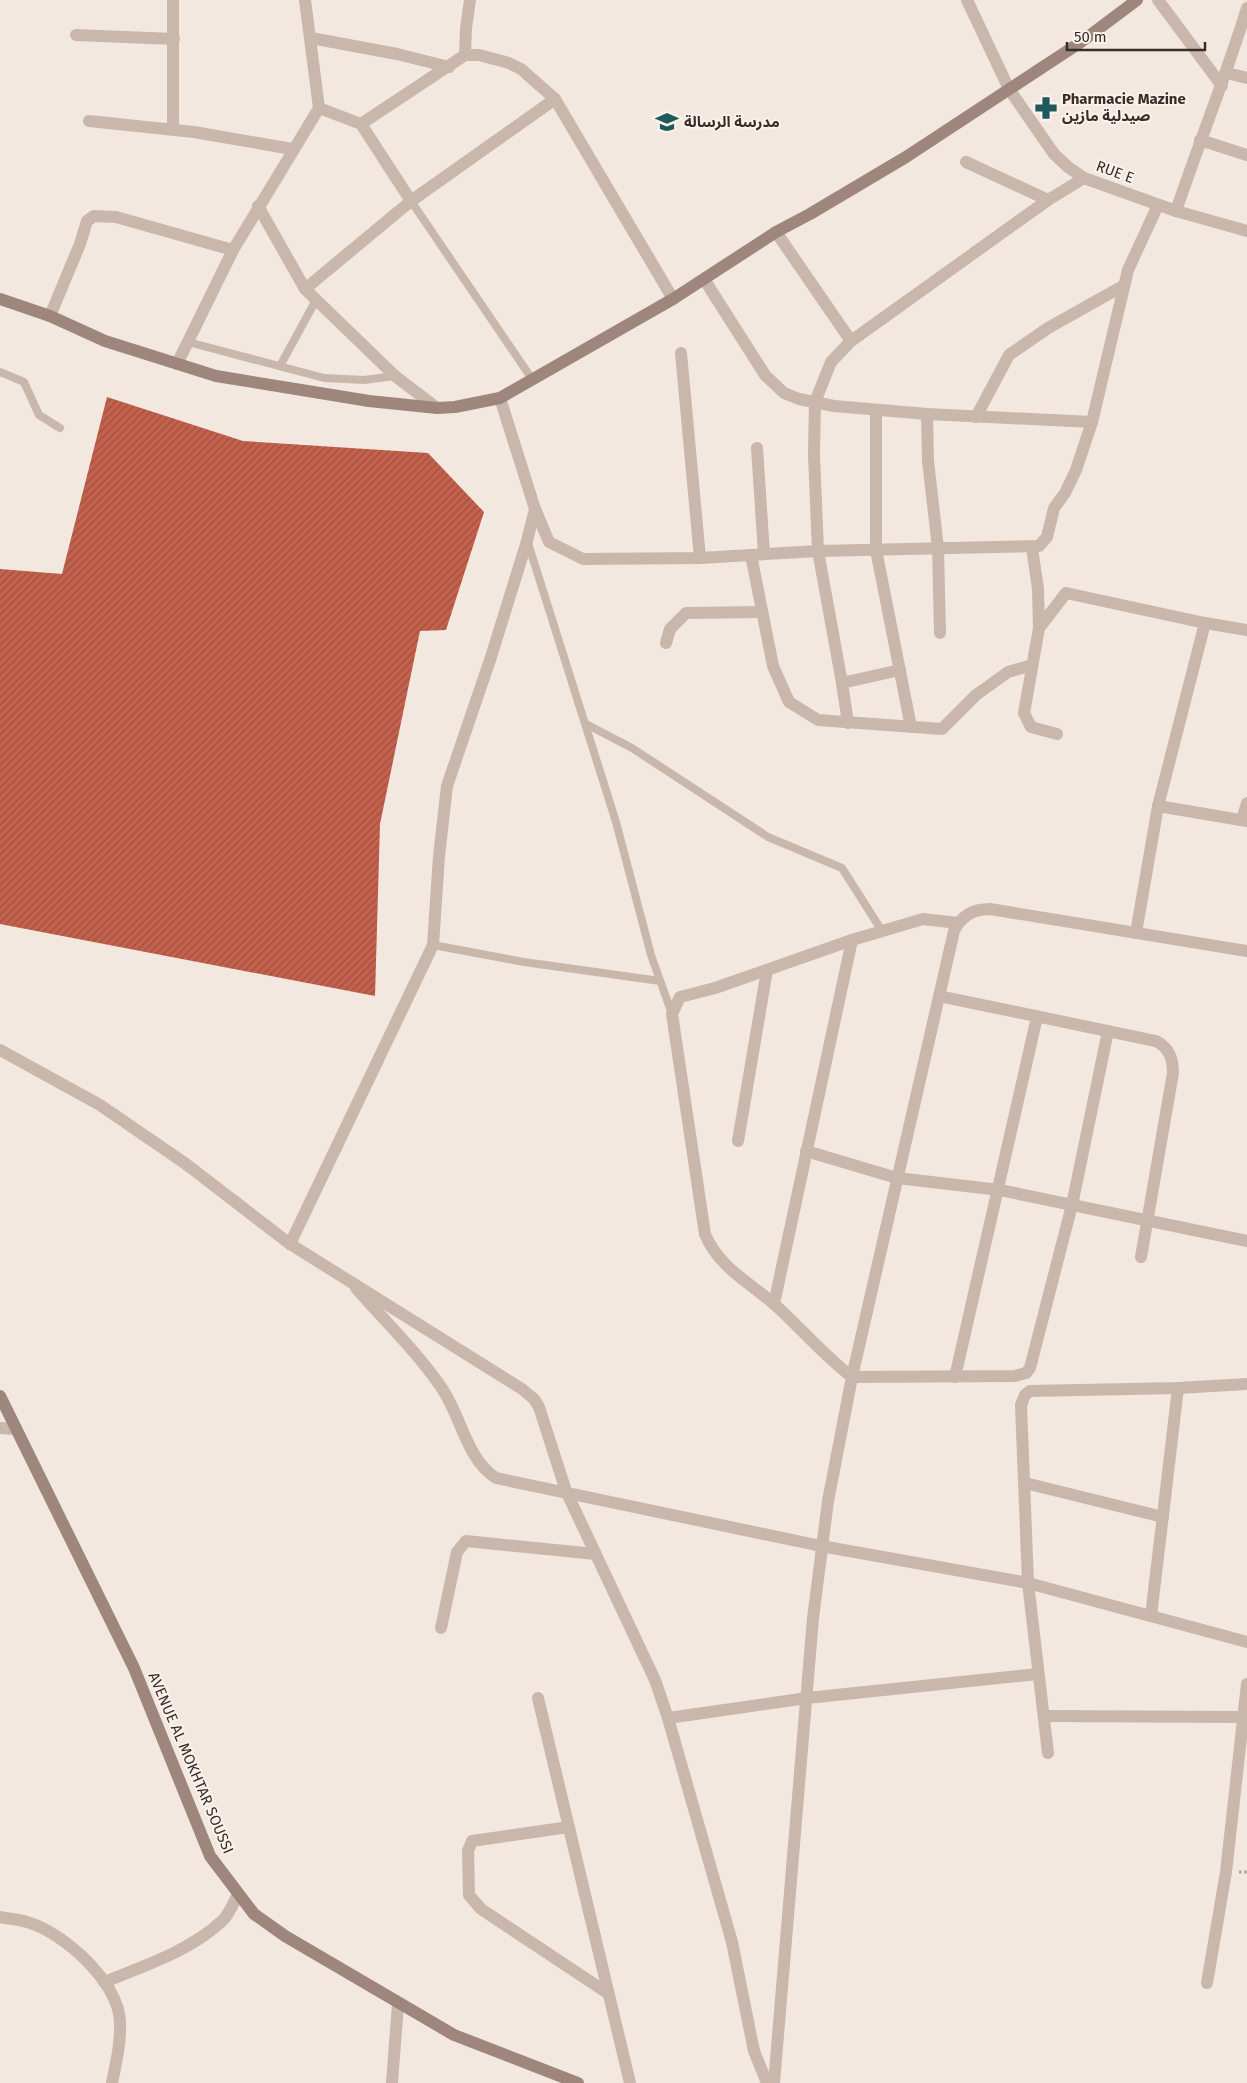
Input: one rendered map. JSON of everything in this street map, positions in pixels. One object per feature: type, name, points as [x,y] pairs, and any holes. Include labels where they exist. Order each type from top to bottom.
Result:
[{"type":"street","points":[[173,0],[173,129]]},
{"type":"street","points":[[177,364],[233,250],[318,108],[305,0]]},
{"type":"street","points":[[465,55],[470,0]]},
{"type":"street","name":"RUE E","points":[[967,0],[1009,89],[1054,154],[1068,167],[1084,178],[1176,212],[1247,231]]},
{"type":"street","points":[[0,299],[50,316],[105,341],[216,376],[368,401],[436,408],[455,408],[500,398],[673,299],[776,232],[906,157],[1080,42],[1137,0]]},
{"type":"street","points":[[1158,0],[1222,86]]},
{"type":"street","points":[[1176,212],[1200,140],[1227,73],[1247,8]]},
{"type":"street","points":[[76,35],[174,39]]},
{"type":"street","points":[[311,38],[397,54],[449,67]]},
{"type":"street","points":[[361,124],[465,55],[479,55],[509,63],[520,69],[555,99],[673,299]]},
{"type":"street","points":[[1227,73],[1247,78]]},
{"type":"street","points":[[305,289],[411,201],[555,99]]},
{"type":"street","points":[[318,108],[361,124],[411,201]]},
{"type":"street","points":[[89,121],[173,129],[292,149]]},
{"type":"street","points":[[1200,140],[1247,156]]},
{"type":"street","points":[[966,162],[1048,200]]},
{"type":"street","points":[[848,722],[818,551],[814,455],[815,402],[832,362],[851,341],[1048,200],[1084,178]]},
{"type":"street","points":[[500,398],[535,509],[549,542],[578,557],[614,560],[700,558],[818,551],[1032,548],[1044,543],[1054,508],[1065,493],[1076,470],[1092,422],[1123,286],[1128,270],[1158,205]]},
{"type":"street","points":[[258,206],[305,289],[395,376],[436,408]]},
{"type":"street","points":[[50,316],[87,221],[94,216],[116,217],[233,250]]},
{"type":"street","points":[[776,232],[851,341]]},
{"type":"street","points":[[704,280],[769,380],[784,393],[815,402],[876,410],[1092,422]]},
{"type":"street","points":[[976,417],[1009,354],[1048,328],[1123,286]]},
{"type":"street","points":[[681,353],[700,558]]},
{"type":"street","points":[[876,410],[876,550],[911,727]]},
{"type":"street","points":[[927,414],[928,461],[938,548],[940,633]]},
{"type":"street","points":[[757,448],[764,554]]},
{"type":"street","points":[[290,1244],[433,945],[438,856],[447,786],[475,708],[527,542],[535,509]]},
{"type":"street","points":[[1032,548],[1038,589],[1039,628],[1024,713],[1031,727],[1057,734]]},
{"type":"street","points":[[751,555],[773,666],[788,702],[818,720],[942,729],[976,695],[1008,672],[1032,665]]},
{"type":"street","points":[[1039,628],[1066,592],[1205,624],[1247,630]]},
{"type":"street","points":[[666,643],[670,629],[686,613],[762,612]]},
{"type":"street","points":[[1136,933],[1158,806],[1205,624]]},
{"type":"street","points":[[842,683],[900,670]]},
{"type":"street","points":[[1158,806],[1245,821],[1247,803]]},
{"type":"street","points":[[774,2083],[821,1546],[852,1377],[954,931],[958,923],[972,912],[990,909],[1247,951]]},
{"type":"street","points":[[958,923],[923,919],[852,940],[716,988],[680,997],[672,1014],[705,1234],[711,1250],[722,1263],[774,1304],[835,1364],[852,1377],[1015,1376],[1026,1373],[1030,1368],[1072,1205],[1108,1031]]},
{"type":"street","points":[[774,1304],[852,940]]},
{"type":"street","points":[[738,1141],[767,970]]},
{"type":"street","points":[[939,996],[1156,1041],[1162,1044],[1171,1056],[1173,1073],[1141,1257]]},
{"type":"street","points":[[955,1377],[1000,1190],[1037,1017]]},
{"type":"street","points":[[0,1050],[100,1105],[186,1164],[290,1244],[345,1276],[522,1389],[534,1399],[543,1417],[566,1491],[655,1680],[668,1718],[732,1942],[754,2051],[767,2083]]},
{"type":"street","points":[[806,1151],[897,1178],[1000,1190],[1247,1240]]},
{"type":"street","points":[[345,1276],[435,1378],[447,1396],[485,1470],[496,1478],[566,1491],[821,1546],[1028,1583],[1247,1642]]},
{"type":"street","points":[[1048,1753],[1028,1583],[1021,1405],[1025,1395],[1030,1391],[1178,1388],[1247,1384]]},
{"type":"street","points":[[1151,1616],[1178,1388]]},
{"type":"street","name":"AVENUE AL MOKHTAR SOUSSI","points":[[0,1396],[134,1668],[210,1856],[254,1914],[285,1936],[398,2004],[454,2034],[578,2083]]},
{"type":"street","points":[[0,1428],[16,1429]]},
{"type":"street","points":[[1024,1483],[1162,1517]]},
{"type":"street","points":[[441,1628],[457,1552],[466,1541],[596,1554]]},
{"type":"street","points":[[668,1718],[808,1698],[1038,1674]]},
{"type":"street","points":[[1207,1983],[1226,1872],[1247,1684]]},
{"type":"street","points":[[538,1698],[630,2083]]},
{"type":"street","points":[[1044,1716],[1242,1717]]},
{"type":"street","points":[[569,1828],[472,1841],[468,1851],[469,1895],[481,1909],[609,1994]]},
{"type":"street","points":[[104,1982],[188,1946],[224,1920],[238,1894]]},
{"type":"street","points":[[0,1917],[27,1922],[44,1929],[83,1956],[104,1982],[116,2004],[121,2020],[112,2083]]},
{"type":"street","points":[[392,2083],[398,2004]]},
{"type":"lane","points":[[411,201],[532,378]]},
{"type":"lane","points":[[280,366],[316,300]]},
{"type":"lane","points":[[188,342],[324,378],[364,380],[395,376]]},
{"type":"lane","points":[[0,372],[24,382],[39,415],[60,428]]},
{"type":"lane","points":[[527,542],[586,724],[660,981],[672,1014]]},
{"type":"lane","points":[[586,724],[632,748],[768,838],[842,868],[882,931]]},
{"type":"lane","points":[[433,945],[524,962],[660,981]]},
{"type":"building","points":[[107,397],[243,441],[428,453],[484,512],[446,630],[420,631],[380,824],[375,996],[0,924],[0,569],[62,574]]},
{"type":"place","name":"Pharmacie Mazine صيدلية مازين","points":[[1046,108]]},
{"type":"place","name":"مدرسة الرسالة","points":[[667,122]]}]
